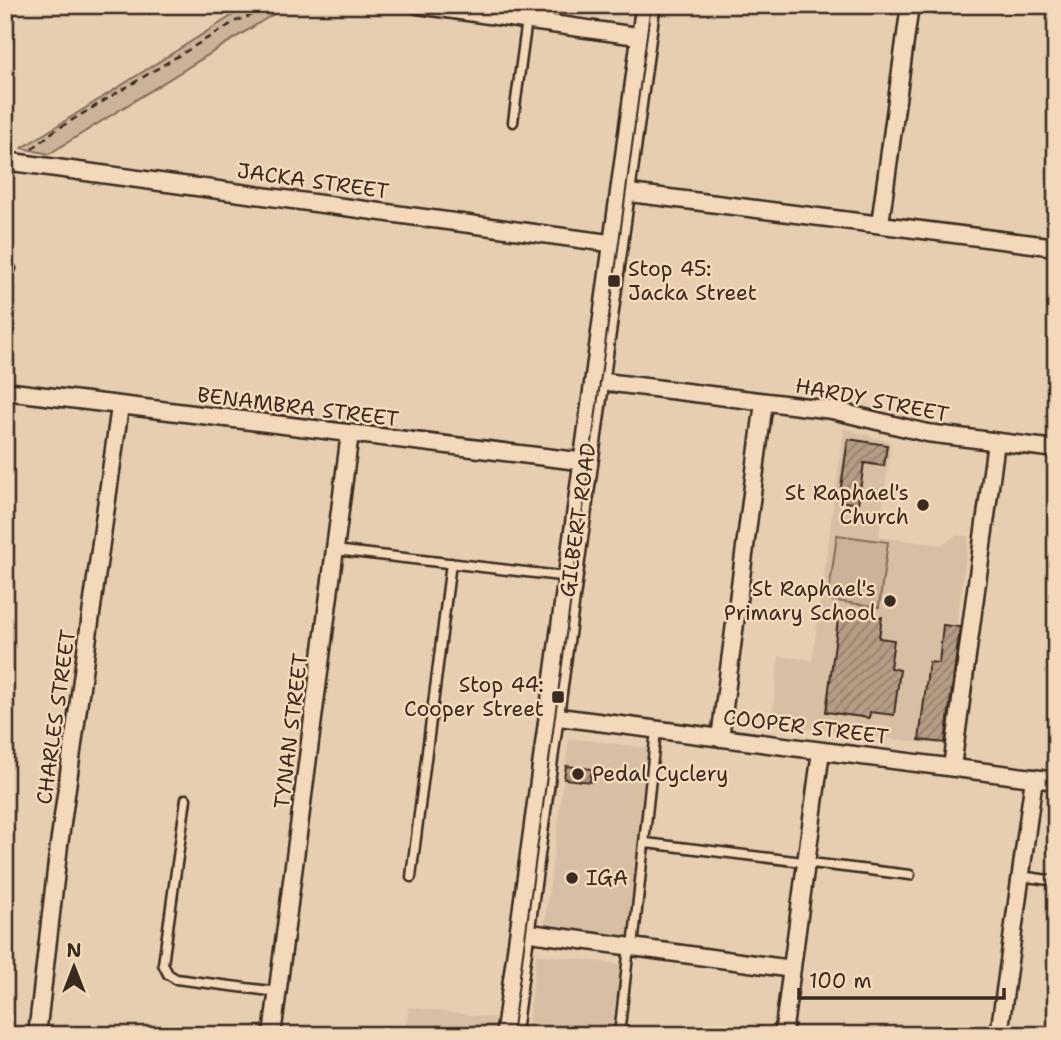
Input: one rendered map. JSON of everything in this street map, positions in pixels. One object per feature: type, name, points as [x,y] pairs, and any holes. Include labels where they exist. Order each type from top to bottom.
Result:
[{"type":"street","points":[[418,5],[528,12],[644,37]]},
{"type":"street","name":"GILBERT ROAD","points":[[508,1035],[648,5]]},
{"type":"street","points":[[880,224],[910,5]]},
{"type":"street","name":"JACKA STREET","points":[[5,161],[616,244]]},
{"type":"street","points":[[622,192],[1056,247]]},
{"type":"street","name":"HARDY STREET","points":[[597,381],[832,410],[870,417],[900,428],[1056,449]]},
{"type":"street","name":"BENAMBRA STREET","points":[[5,391],[586,462]]},
{"type":"street","points":[[720,738],[764,402]]},
{"type":"street","name":"CHARLES STREET","points":[[37,1035],[59,845],[120,406]]},
{"type":"street","name":"TYNAN STREET","points":[[272,1035],[350,433]]},
{"type":"street","points":[[952,767],[996,442]]},
{"type":"street","name":"COOPER STREET","points":[[551,716],[1056,780]]},
{"type":"street","points":[[783,1035],[821,751]]},
{"type":"street","points":[[999,1035],[1034,778]]},
{"type":"street","points":[[523,932],[792,969]]},
{"type":"lane","points":[[513,121],[528,12]]},
{"type":"lane","points":[[335,550],[570,578]]},
{"type":"lane","points":[[411,877],[451,563]]},
{"type":"lane","points":[[619,1035],[646,843],[643,831],[656,730]]},
{"type":"lane","points":[[186,799],[163,964],[167,974],[176,979],[278,992]]},
{"type":"lane","points":[[646,843],[910,875]]},
{"type":"lane","points":[[1020,876],[1056,881]]},
{"type":"path","points":[[32,149],[54,131],[236,20],[280,5]]},
{"type":"shaded area","points":[[249,5],[288,5],[49,154],[22,148]]},
{"type":"shaded area","name":"St Raphael's Primary School","points":[[844,428],[891,442],[879,537],[942,545],[956,535],[969,536],[940,745],[771,724],[779,656],[812,660]]},
{"type":"shaded area","points":[[837,535],[888,542],[879,607],[828,600]]},
{"type":"shaded area","points":[[569,738],[650,748],[642,798],[650,799],[636,938],[544,927]]},
{"type":"shaded area","points":[[536,954],[620,964],[613,1027],[590,1024],[588,1035],[527,1035]]},
{"type":"shaded area","points":[[409,1007],[495,1018],[493,1035],[404,1035]]},
{"type":"building","points":[[848,439],[887,445],[884,466],[864,463],[858,504],[839,501]]},
{"type":"building","points":[[839,612],[882,617],[879,638],[894,640],[890,668],[900,670],[894,715],[870,712],[869,718],[826,712]]},
{"type":"building","points":[[943,625],[960,627],[945,743],[919,740],[929,662],[939,663]]},
{"type":"building","name":"Pedal Cyclery","points":[[566,766],[592,769],[590,782],[564,779]]},
{"type":"tram line","points":[[512,1035],[651,5]]},
{"type":"place","name":"Stop 45: Jacka Street","points":[[614,281]]},
{"type":"place","name":"St Raphael's Church","points":[[923,505]]},
{"type":"place","name":"St Raphael's Primary School","points":[[890,601]]},
{"type":"place","name":"Stop 44: Cooper Street","points":[[558,697]]},
{"type":"place","name":"Pedal Cyclery","points":[[578,774]]},
{"type":"place","name":"IGA","points":[[572,878]]}]
